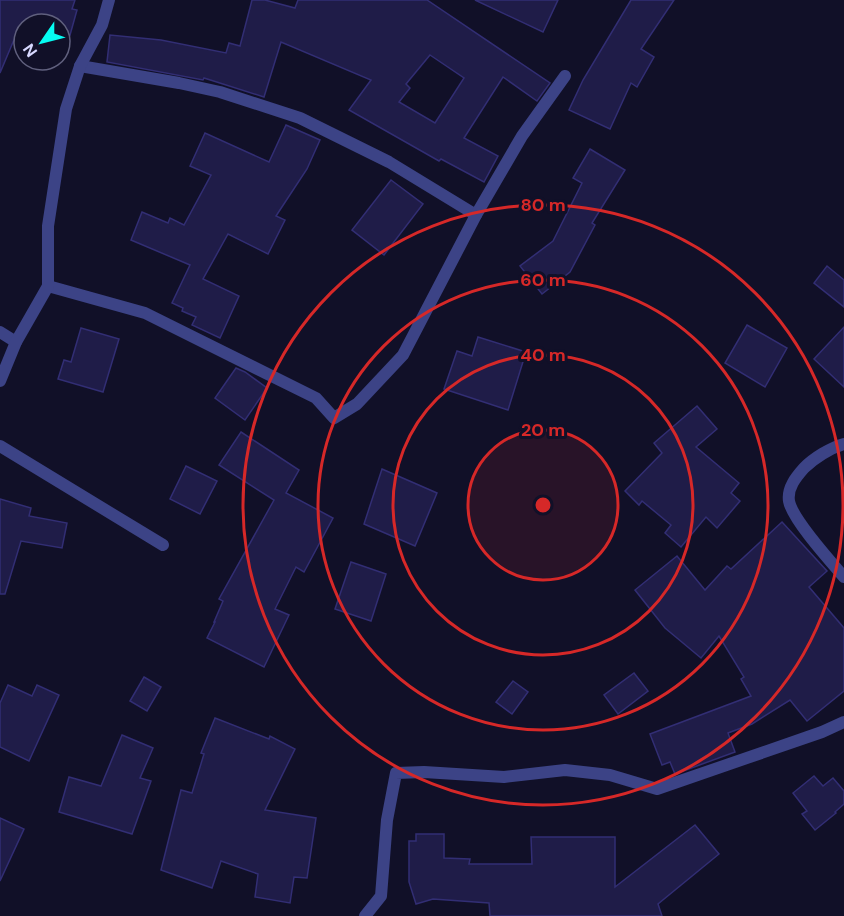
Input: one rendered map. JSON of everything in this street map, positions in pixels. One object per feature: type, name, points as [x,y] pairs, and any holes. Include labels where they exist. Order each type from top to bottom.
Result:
[{"type":"street","points":[[0,381],[16,342],[48,286],[48,226],[66,109],[80,66],[102,25],[109,0]]},
{"type":"street","points":[[80,66],[220,92],[300,118],[389,162],[476,215]]},
{"type":"street","points":[[48,286],[145,313],[316,398],[334,418],[357,404],[403,355],[476,215],[522,136],[565,76]]},
{"type":"street","points":[[0,332],[16,342]]},
{"type":"street","points":[[844,444],[835,447],[807,465],[791,486],[788,499],[792,511],[844,577]]},
{"type":"street","points":[[0,446],[163,545]]},
{"type":"street","points":[[365,916],[381,896],[387,820],[396,773],[424,772],[504,777],[565,770],[610,775],[657,789],[822,732],[844,722]]},
{"type":"building","points":[[0,0],[75,0],[72,9],[77,10],[72,28],[72,12],[12,12],[12,44],[0,73]]},
{"type":"building","points":[[252,0],[265,0],[295,8],[298,0],[427,0],[550,83],[537,101],[503,77],[464,138],[498,156],[484,182],[441,159],[439,161],[349,110],[371,80],[281,42],[264,97],[204,78],[203,80],[107,62],[110,35],[161,40],[226,53],[229,43],[240,46]],"holes":[[[430,55],[464,78],[435,123],[399,102],[410,88],[406,84]]]},
{"type":"building","points":[[475,0],[558,0],[543,32]]},
{"type":"building","points":[[631,0],[674,0],[641,49],[654,57],[637,87],[631,83],[610,129],[569,110],[583,80]]},
{"type":"building","points":[[286,125],[320,140],[307,169],[276,216],[285,220],[268,254],[228,234],[203,279],[239,296],[220,338],[192,325],[196,317],[182,311],[183,308],[172,303],[190,265],[131,240],[142,212],[168,223],[170,218],[184,225],[211,175],[190,166],[205,133],[269,162]]},
{"type":"building","points":[[590,149],[625,170],[592,223],[595,225],[570,272],[542,294],[520,266],[553,241],[582,183],[573,178]]},
{"type":"building","points":[[391,180],[423,204],[384,255],[352,230]]},
{"type":"building","points":[[827,266],[844,280],[844,307],[814,283]]},
{"type":"building","points":[[747,325],[787,348],[765,387],[725,363]]},
{"type":"building","points":[[844,327],[844,387],[814,359]]},
{"type":"building","points":[[81,328],[119,339],[103,392],[58,379],[64,360],[71,362]]},
{"type":"building","points":[[478,337],[526,352],[508,410],[444,389],[457,351],[472,356]]},
{"type":"building","points":[[236,368],[267,388],[245,420],[215,398]]},
{"type":"building","points":[[697,406],[717,429],[696,447],[739,483],[731,493],[740,501],[717,528],[706,517],[681,547],[665,533],[671,525],[642,501],[639,505],[625,491],[662,453],[654,443]]},
{"type":"building","points":[[241,432],[299,470],[286,493],[333,518],[304,572],[296,567],[275,609],[289,615],[264,667],[207,638],[223,601],[219,599],[274,500],[219,465]]},
{"type":"building","points":[[186,466],[217,481],[200,514],[170,499]]},
{"type":"building","points":[[382,469],[437,493],[415,546],[364,524]]},
{"type":"building","points":[[0,499],[31,508],[29,516],[67,523],[62,548],[21,541],[5,594],[0,594]]},
{"type":"building","points":[[782,522],[827,571],[809,587],[844,628],[844,691],[807,721],[790,700],[752,724],[728,733],[735,752],[675,774],[670,762],[662,765],[650,734],[751,696],[741,679],[744,677],[719,636],[701,658],[665,628],[635,590],[677,556],[705,590],[727,566],[731,569]]},
{"type":"building","points":[[351,562],[386,574],[371,621],[335,609]]},
{"type":"building","points":[[634,673],[648,691],[618,714],[604,695]]},
{"type":"building","points":[[144,677],[161,687],[147,711],[130,701]]},
{"type":"building","points":[[513,681],[528,692],[512,714],[496,702]]},
{"type":"building","points":[[8,685],[32,696],[37,685],[59,695],[29,761],[0,747],[0,703]]},
{"type":"building","points":[[215,718],[269,739],[270,736],[295,749],[265,810],[316,818],[307,878],[294,877],[290,903],[255,897],[258,874],[221,861],[212,888],[161,870],[181,790],[192,793],[204,754],[201,753]]},
{"type":"building","points":[[122,735],[153,748],[140,778],[151,781],[132,834],[59,812],[69,777],[101,786]]},
{"type":"building","points":[[814,776],[823,786],[833,778],[844,791],[844,804],[815,830],[802,814],[807,811],[793,793]]},
{"type":"building","points":[[0,818],[24,829],[0,881]]},
{"type":"building","points":[[695,825],[719,854],[658,904],[662,916],[490,916],[489,903],[433,899],[416,904],[409,882],[409,841],[416,841],[416,834],[444,834],[444,858],[470,859],[469,864],[532,864],[531,837],[615,837],[615,887]]}]
